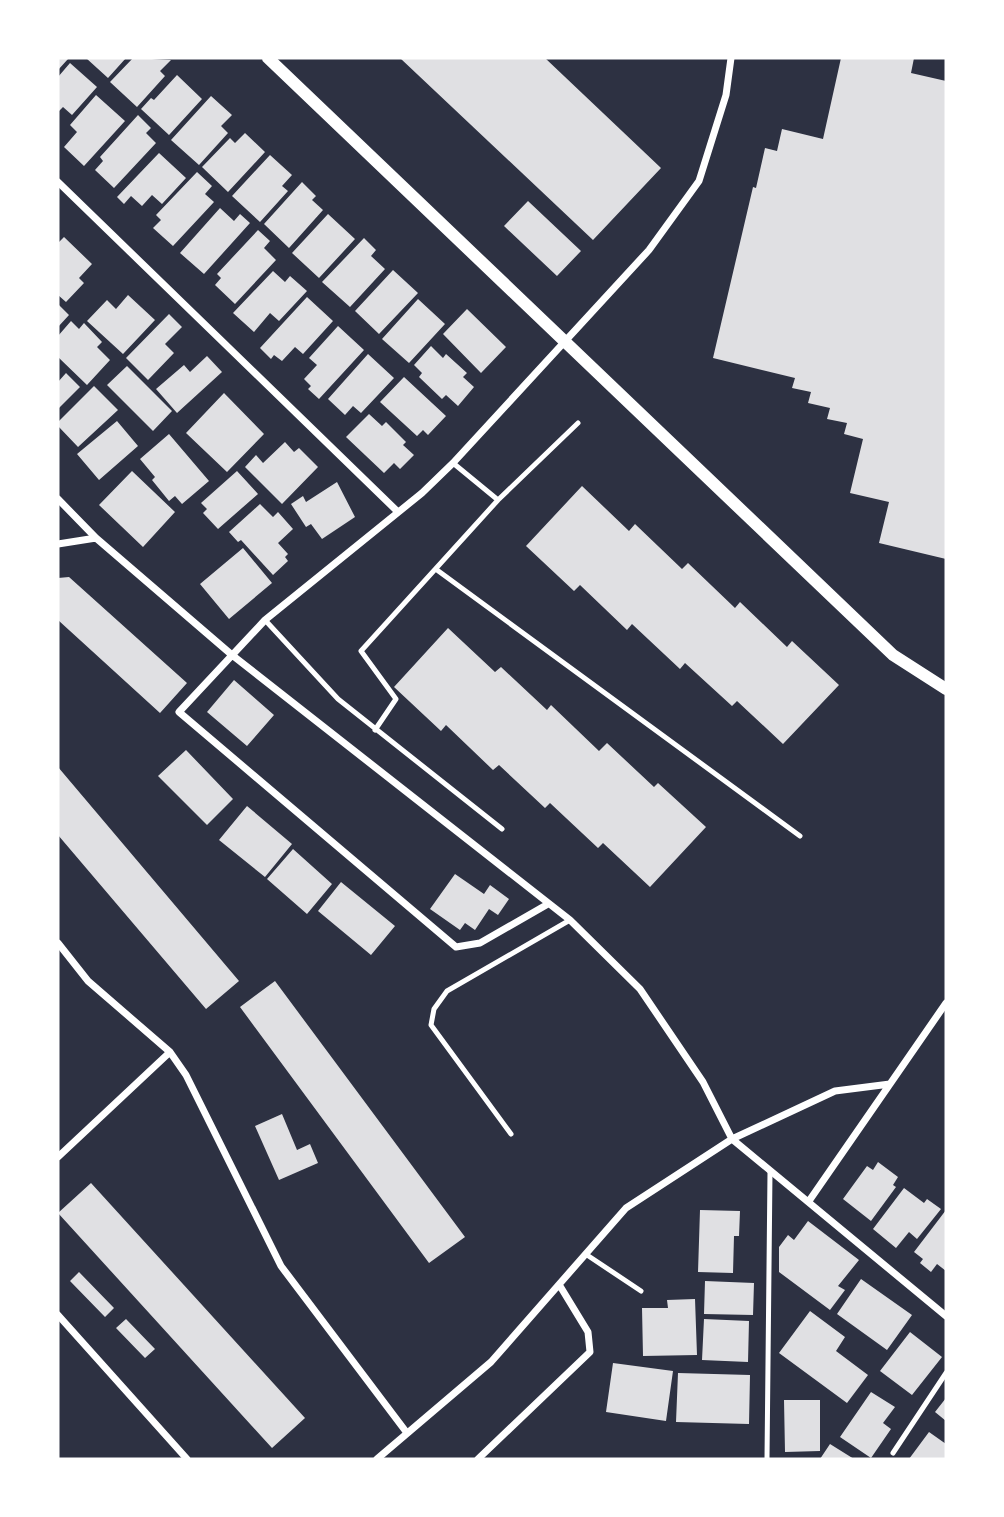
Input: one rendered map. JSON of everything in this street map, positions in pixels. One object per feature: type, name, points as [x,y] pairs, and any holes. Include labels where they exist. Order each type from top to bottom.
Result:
[{"type":"street","points":[[268,58],[893,655],[946,689]]},
{"type":"street","points":[[548,904],[480,943],[456,947],[179,712],[265,620],[397,510],[422,493],[453,463],[649,250],[698,181],[726,94],[731,58]]},
{"type":"street","points":[[58,182],[397,510]]},
{"type":"street","points":[[58,499],[96,537],[232,655],[570,920],[640,989],[703,1082],[732,1139],[946,1316]]},
{"type":"street","points":[[58,544],[96,537]]},
{"type":"street","points":[[58,943],[88,981],[170,1052],[186,1074],[281,1266],[407,1433]]},
{"type":"street","points":[[809,1201],[946,1003]]},
{"type":"street","points":[[58,1157],[170,1052]]},
{"type":"street","points":[[377,1459],[491,1362],[626,1208],[732,1139],[835,1091],[890,1084]]},
{"type":"street","points":[[478,1459],[590,1352],[588,1332],[560,1286]]},
{"type":"street","points":[[58,1315],[187,1459]]},
{"type":"lane","points":[[375,730],[396,699],[360,651],[438,570],[498,500],[578,423]]},
{"type":"lane","points":[[453,463],[498,500]]},
{"type":"lane","points":[[438,570],[800,836]]},
{"type":"lane","points":[[265,620],[338,699],[502,828]]},
{"type":"lane","points":[[511,1133],[431,1025],[434,1009],[447,991],[570,920]]},
{"type":"lane","points":[[767,1459],[770,1172]]},
{"type":"lane","points":[[587,1255],[641,1290]]},
{"type":"lane","points":[[893,1453],[946,1373]]},
{"type":"building","points":[[58,58],[68,59],[58,70]]},
{"type":"building","points":[[86,58],[126,58],[108,78]]},
{"type":"building","points":[[133,58],[171,60],[160,71],[165,76],[137,107],[110,82]]},
{"type":"building","points":[[400,58],[545,58],[661,168],[593,240]]},
{"type":"building","points":[[841,58],[914,58],[911,73],[946,81],[946,559],[879,543],[889,502],[850,493],[863,439],[844,434],[847,423],[827,419],[830,408],[808,403],[811,392],[792,388],[795,378],[713,358],[753,187],[756,188],[765,148],[777,151],[782,129],[823,139]]},
{"type":"building","points":[[70,63],[97,87],[72,115],[63,107],[58,112],[58,77]]},
{"type":"building","points":[[177,75],[202,99],[169,135],[141,109],[151,98],[154,100]]},
{"type":"building","points":[[96,95],[125,121],[84,166],[64,147],[77,132],[70,125]]},
{"type":"building","points":[[211,96],[232,115],[221,126],[228,133],[199,165],[171,140]]},
{"type":"building","points":[[138,115],[151,128],[146,133],[156,143],[114,188],[95,170],[103,161],[100,157]]},
{"type":"building","points":[[245,133],[265,152],[228,192],[202,167],[230,138],[235,143]]},
{"type":"building","points":[[159,153],[186,178],[162,204],[152,195],[142,206],[131,196],[124,204],[117,197]]},
{"type":"building","points":[[270,155],[292,175],[282,186],[288,191],[260,222],[232,196]]},
{"type":"building","points":[[197,172],[212,186],[205,194],[214,202],[173,246],[153,228],[161,220],[156,215]]},
{"type":"building","points":[[302,182],[316,196],[312,200],[323,210],[289,248],[264,224]]},
{"type":"building","points":[[528,201],[581,251],[557,276],[504,226]]},
{"type":"building","points":[[220,208],[234,221],[240,214],[250,223],[204,274],[180,253]]},
{"type":"building","points":[[328,214],[355,239],[319,278],[292,253]]},
{"type":"building","points":[[258,230],[270,241],[264,248],[276,260],[235,304],[215,285],[221,278],[217,274]]},
{"type":"building","points":[[64,237],[92,264],[79,278],[84,283],[66,302],[58,295],[58,243]]},
{"type":"building","points":[[364,238],[376,250],[371,256],[385,269],[350,307],[322,282]]},
{"type":"building","points":[[393,270],[418,293],[379,334],[355,311]]},
{"type":"building","points":[[273,271],[285,282],[290,276],[307,291],[279,321],[270,313],[254,332],[233,313]]},
{"type":"building","points":[[128,295],[155,320],[123,354],[87,321],[107,300],[116,309]]},
{"type":"building","points":[[307,297],[333,321],[303,354],[295,347],[282,361],[274,355],[271,359],[260,348]]},
{"type":"building","points":[[418,299],[445,324],[409,363],[382,339]]},
{"type":"building","points":[[58,304],[69,315],[58,327]]},
{"type":"building","points":[[467,309],[506,347],[481,373],[443,334]]},
{"type":"building","points":[[169,314],[182,327],[165,344],[174,353],[148,380],[126,358]]},
{"type":"building","points":[[71,321],[79,329],[84,323],[102,342],[97,347],[110,360],[87,385],[58,357],[58,336]]},
{"type":"building","points":[[338,326],[364,350],[319,399],[308,389],[311,386],[304,379],[317,365],[309,358]]},
{"type":"building","points":[[431,346],[443,358],[446,354],[467,373],[463,377],[474,387],[458,406],[446,395],[442,399],[419,377],[422,373],[414,365]]},
{"type":"building","points":[[368,354],[394,378],[361,413],[353,406],[345,415],[328,399]]},
{"type":"building","points":[[207,356],[222,372],[177,413],[156,389],[184,365],[190,372]]},
{"type":"building","points":[[127,366],[172,411],[153,431],[107,385]]},
{"type":"building","points":[[66,373],[80,387],[58,409],[58,382]]},
{"type":"building","points":[[404,377],[446,416],[428,435],[423,430],[417,436],[380,402]]},
{"type":"building","points":[[94,386],[118,410],[78,447],[58,426],[58,422]]},
{"type":"building","points":[[224,393],[264,434],[227,472],[186,433]]},
{"type":"building","points":[[369,414],[382,426],[386,422],[406,442],[403,445],[414,455],[400,469],[394,463],[384,473],[346,437]]},
{"type":"building","points":[[117,421],[138,446],[99,480],[77,454]]},
{"type":"building","points":[[169,434],[209,481],[182,504],[175,496],[169,501],[152,480],[155,477],[140,459]]},
{"type":"building","points":[[285,442],[294,452],[299,448],[318,467],[282,504],[245,467],[256,455],[263,463]]},
{"type":"building","points":[[132,471],[175,512],[143,547],[99,505]]},
{"type":"building","points":[[237,471],[258,494],[218,529],[203,513],[207,509],[201,503]]},
{"type":"building","points":[[337,482],[355,517],[322,539],[311,524],[306,527],[291,504],[303,496],[306,502]]},
{"type":"building","points":[[582,486],[629,531],[635,524],[682,569],[688,563],[735,608],[740,602],[787,647],[792,641],[839,685],[783,744],[737,701],[732,706],[685,663],[680,669],[632,624],[627,630],[580,585],[574,591],[526,546]]},
{"type":"building","points":[[260,504],[273,517],[278,512],[293,529],[278,543],[288,554],[285,557],[288,561],[273,575],[241,540],[238,542],[229,532]]},
{"type":"building","points":[[243,548],[272,583],[229,619],[200,584]]},
{"type":"building","points":[[69,577],[187,683],[160,713],[58,620],[58,578]]},
{"type":"building","points":[[448,628],[495,672],[501,667],[547,710],[551,705],[599,751],[607,743],[654,787],[658,783],[706,827],[650,887],[603,843],[598,848],[550,803],[545,808],[499,765],[493,770],[446,725],[441,731],[394,687]]},
{"type":"building","points":[[234,680],[274,715],[247,746],[207,712]]},
{"type":"building","points":[[186,750],[233,799],[207,825],[158,776]]},
{"type":"building","points":[[58,767],[239,981],[206,1009],[58,835]]},
{"type":"building","points":[[247,806],[292,844],[265,877],[219,840]]},
{"type":"building","points":[[293,849],[332,884],[307,914],[267,879]]},
{"type":"building","points":[[455,874],[484,894],[490,885],[509,899],[498,915],[489,909],[475,930],[465,923],[460,930],[430,909]]},
{"type":"building","points":[[341,882],[395,926],[371,955],[318,911]]},
{"type":"building","points":[[275,981],[465,1237],[429,1263],[240,1007]]},
{"type":"building","points":[[282,1114],[297,1150],[310,1144],[318,1163],[279,1180],[255,1126]]},
{"type":"building","points":[[878,1162],[898,1177],[893,1185],[896,1187],[871,1221],[843,1199],[867,1166],[873,1170]]},
{"type":"building","points":[[91,1183],[305,1418],[272,1448],[58,1213]]},
{"type":"building","points":[[904,1188],[924,1203],[927,1199],[941,1209],[917,1239],[909,1232],[896,1248],[873,1229]]},
{"type":"building","points":[[700,1210],[740,1211],[739,1236],[734,1236],[733,1273],[698,1272]]},
{"type":"building","points":[[946,1210],[946,1271],[937,1264],[931,1272],[920,1263],[923,1259],[914,1252]]},
{"type":"building","points":[[808,1221],[859,1260],[838,1286],[845,1290],[830,1310],[779,1272],[779,1247],[788,1235],[794,1240]]},
{"type":"building","points":[[79,1272],[114,1308],[105,1317],[70,1281]]},
{"type":"building","points":[[861,1279],[912,1315],[887,1350],[837,1314]]},
{"type":"building","points":[[705,1281],[754,1283],[753,1315],[704,1314]]},
{"type":"building","points":[[695,1299],[697,1355],[643,1356],[642,1308],[668,1308],[667,1300]]},
{"type":"building","points":[[810,1311],[845,1337],[836,1351],[868,1375],[847,1403],[779,1353]]},
{"type":"building","points":[[126,1319],[155,1349],[145,1358],[116,1328]]},
{"type":"building","points":[[704,1319],[749,1321],[748,1362],[702,1360]]},
{"type":"building","points":[[910,1332],[942,1357],[912,1395],[880,1371]]},
{"type":"building","points":[[613,1363],[673,1371],[666,1421],[606,1412]]},
{"type":"building","points":[[678,1373],[750,1375],[749,1424],[676,1422]]},
{"type":"building","points":[[871,1392],[895,1407],[883,1423],[891,1429],[871,1458],[840,1437]]},
{"type":"building","points":[[946,1398],[946,1421],[935,1412]]},
{"type":"building","points":[[784,1400],[820,1400],[820,1451],[785,1452]]},
{"type":"building","points":[[929,1432],[946,1444],[946,1459],[909,1459]]},
{"type":"building","points":[[830,1444],[854,1459],[820,1459]]}]
